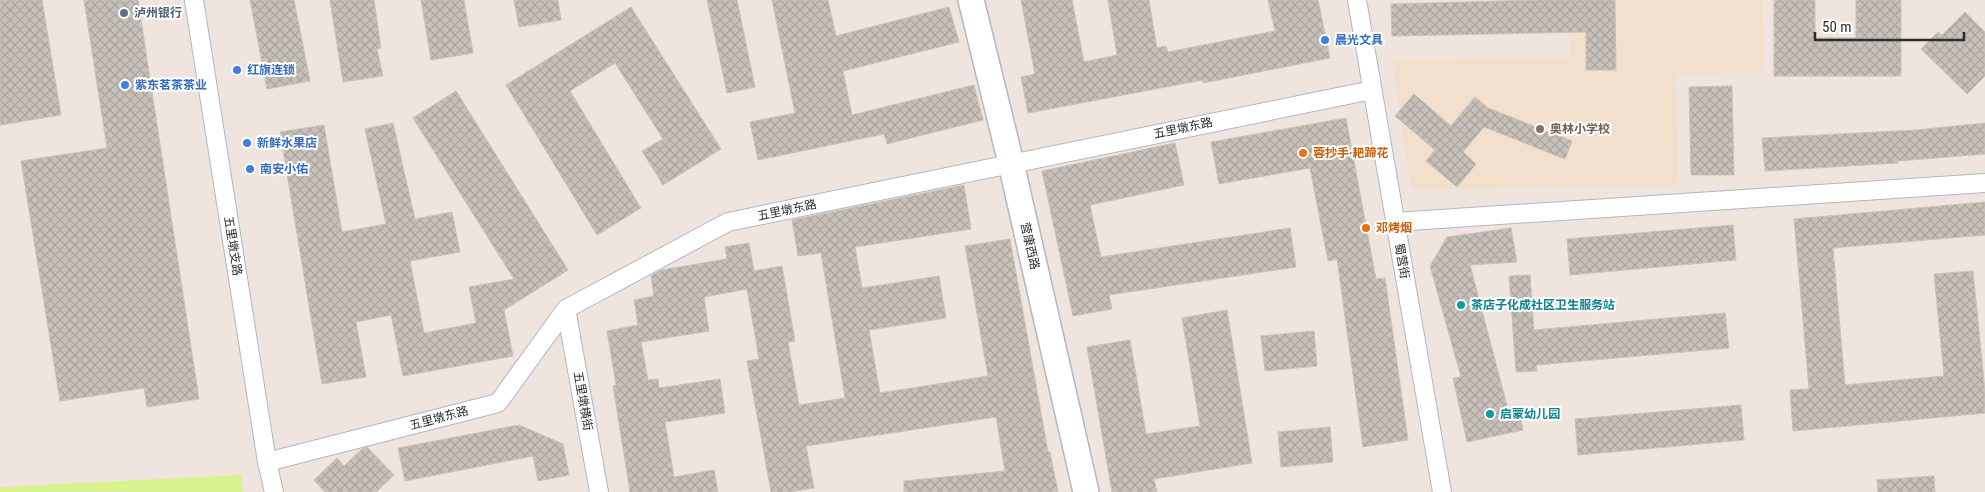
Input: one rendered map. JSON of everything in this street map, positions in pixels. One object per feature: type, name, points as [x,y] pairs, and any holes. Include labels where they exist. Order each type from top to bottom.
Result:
[{"type":"street","name":"五里墩支路","points":[[194,0],[267,462],[274,492]]},
{"type":"street","name":"营康西路","points":[[971,0],[1012,163],[1086,492]]},
{"type":"street","name":"蜀营街","points":[[1357,0],[1442,492]]},
{"type":"street","name":"五里墩东路","points":[[267,462],[498,403],[566,309],[728,222],[1372,90]]},
{"type":"street","points":[[1395,222],[1985,183]]},
{"type":"street","name":"五里墩横街","points":[[566,309],[599,492]]},
{"type":"shaded area","name":"奥林小学校","points":[[1568,0],[1762,0],[1764,72],[1676,74],[1679,185],[1411,190],[1392,61],[1570,57]]},
{"type":"green space","points":[[241,475],[243,492],[0,492],[0,487]]},
{"type":"building","points":[[0,0],[42,0],[61,115],[0,125]]},
{"type":"building","points":[[84,0],[138,0],[199,399],[147,407],[144,388],[60,401],[21,161],[107,148]]},
{"type":"building","points":[[250,0],[294,0],[310,81],[267,89]]},
{"type":"building","points":[[330,0],[374,0],[381,48],[377,49],[383,76],[343,82]]},
{"type":"building","points":[[421,0],[464,0],[473,53],[431,60]]},
{"type":"building","points":[[514,0],[558,0],[561,20],[519,27]]},
{"type":"building","points":[[707,0],[737,0],[755,87],[727,93]]},
{"type":"building","points":[[772,0],[828,0],[836,36],[949,7],[959,42],[843,71],[852,115],[974,85],[983,120],[887,144],[884,134],[758,160],[750,122],[795,113]]},
{"type":"building","points":[[1021,0],[1072,0],[1084,62],[1117,55],[1108,0],[1149,0],[1157,48],[1166,46],[1168,52],[1275,31],[1268,0],[1318,0],[1330,58],[1203,83],[1203,80],[1028,113],[1021,77],[1035,74]]},
{"type":"building","points":[[1615,0],[1616,70],[1586,70],[1586,32],[1392,36],[1391,4]]},
{"type":"building","points":[[1774,0],[1815,0],[1815,38],[1856,38],[1856,0],[1901,0],[1901,76],[1774,76]]},
{"type":"building","points":[[631,7],[721,149],[663,185],[642,151],[663,139],[615,63],[570,91],[641,208],[597,235],[506,85]]},
{"type":"building","points":[[1965,12],[1985,32],[1985,76],[1967,94],[1921,49],[1938,32],[1942,35]]},
{"type":"building","points":[[1732,86],[1734,175],[1691,175],[1689,87]]},
{"type":"building","points":[[456,91],[568,270],[504,310],[513,356],[403,376],[391,315],[356,322],[366,377],[322,384],[280,132],[324,125],[342,232],[386,224],[365,129],[393,123],[415,219],[452,212],[460,252],[410,261],[424,333],[476,323],[469,287],[514,279],[413,118]]},
{"type":"building","points":[[1414,94],[1451,126],[1475,97],[1488,108],[1572,141],[1565,159],[1484,127],[1463,152],[1476,164],[1457,187],[1426,161],[1435,150],[1395,116]]},
{"type":"building","points":[[1346,118],[1376,279],[1385,278],[1408,440],[1363,447],[1337,259],[1328,261],[1310,168],[1219,184],[1211,142]]},
{"type":"building","points":[[1985,123],[1985,154],[1898,161],[1898,163],[1765,171],[1762,138],[1916,130]]},
{"type":"building","points":[[1175,143],[1184,185],[1090,205],[1101,257],[1290,228],[1296,267],[1109,295],[1112,309],[1073,316],[1042,171]]},
{"type":"building","points":[[964,185],[971,229],[855,247],[862,288],[939,276],[946,318],[869,330],[880,393],[988,376],[965,246],[1010,239],[1048,452],[1050,452],[1058,492],[904,492],[904,481],[1005,471],[996,417],[806,446],[814,488],[790,492],[771,492],[747,361],[759,359],[747,289],[704,297],[709,331],[641,342],[648,380],[658,379],[659,388],[720,379],[725,413],[665,422],[674,477],[714,470],[718,492],[630,492],[613,386],[616,385],[607,331],[638,325],[634,300],[654,296],[651,276],[661,270],[727,259],[725,247],[749,243],[754,271],[782,266],[795,341],[788,342],[799,405],[845,398],[821,253],[798,256],[792,220]]},
{"type":"building","points":[[1985,202],[1985,235],[1833,248],[1845,385],[1944,376],[1934,274],[1973,271],[1985,391],[1985,413],[1793,431],[1790,390],[1809,389],[1794,219]]},
{"type":"building","points":[[1733,225],[1736,260],[1570,275],[1567,239]]},
{"type":"building","points":[[1511,228],[1517,262],[1470,265],[1509,413],[1519,411],[1523,430],[1467,442],[1453,378],[1461,377],[1430,266],[1447,237]]},
{"type":"building","points":[[1530,275],[1534,330],[1725,313],[1729,348],[1536,365],[1537,371],[1516,372],[1509,276]]},
{"type":"building","points":[[1227,310],[1252,463],[1154,479],[1157,492],[1112,492],[1087,347],[1130,340],[1146,434],[1200,426],[1182,318]]},
{"type":"building","points":[[1314,331],[1317,366],[1265,371],[1261,336]]},
{"type":"building","points":[[1741,405],[1744,440],[1578,455],[1575,419]]},
{"type":"building","points":[[519,425],[563,444],[569,475],[538,481],[533,456],[405,481],[398,448]]},
{"type":"building","points":[[1330,427],[1333,462],[1281,467],[1278,432]]},
{"type":"building","points":[[367,447],[394,475],[376,492],[325,492],[314,480],[337,458],[344,466],[363,448]]},
{"type":"building","points":[[1934,476],[1935,492],[1878,492],[1877,480]]},
{"type":"place","name":"泸州银行","points":[[124,13]]},
{"type":"place","name":"晨光文具","points":[[1325,40]]},
{"type":"place","name":"红旗连锁","points":[[237,70]]},
{"type":"place","name":"紫东茗茶茶业","points":[[125,85]]},
{"type":"place","name":"奥林小学校","points":[[1540,129]]},
{"type":"place","name":"新鲜水果店","points":[[247,143]]},
{"type":"place","name":"蓉抄手·耙蹄花","points":[[1303,153]]},
{"type":"place","name":"南安小佑","points":[[250,169]]},
{"type":"place","name":"邓烤烟","points":[[1366,228]]},
{"type":"place","name":"茶店子化成社区卫生服务站","points":[[1461,305]]},
{"type":"place","name":"启蒙幼儿园","points":[[1490,414]]}]
